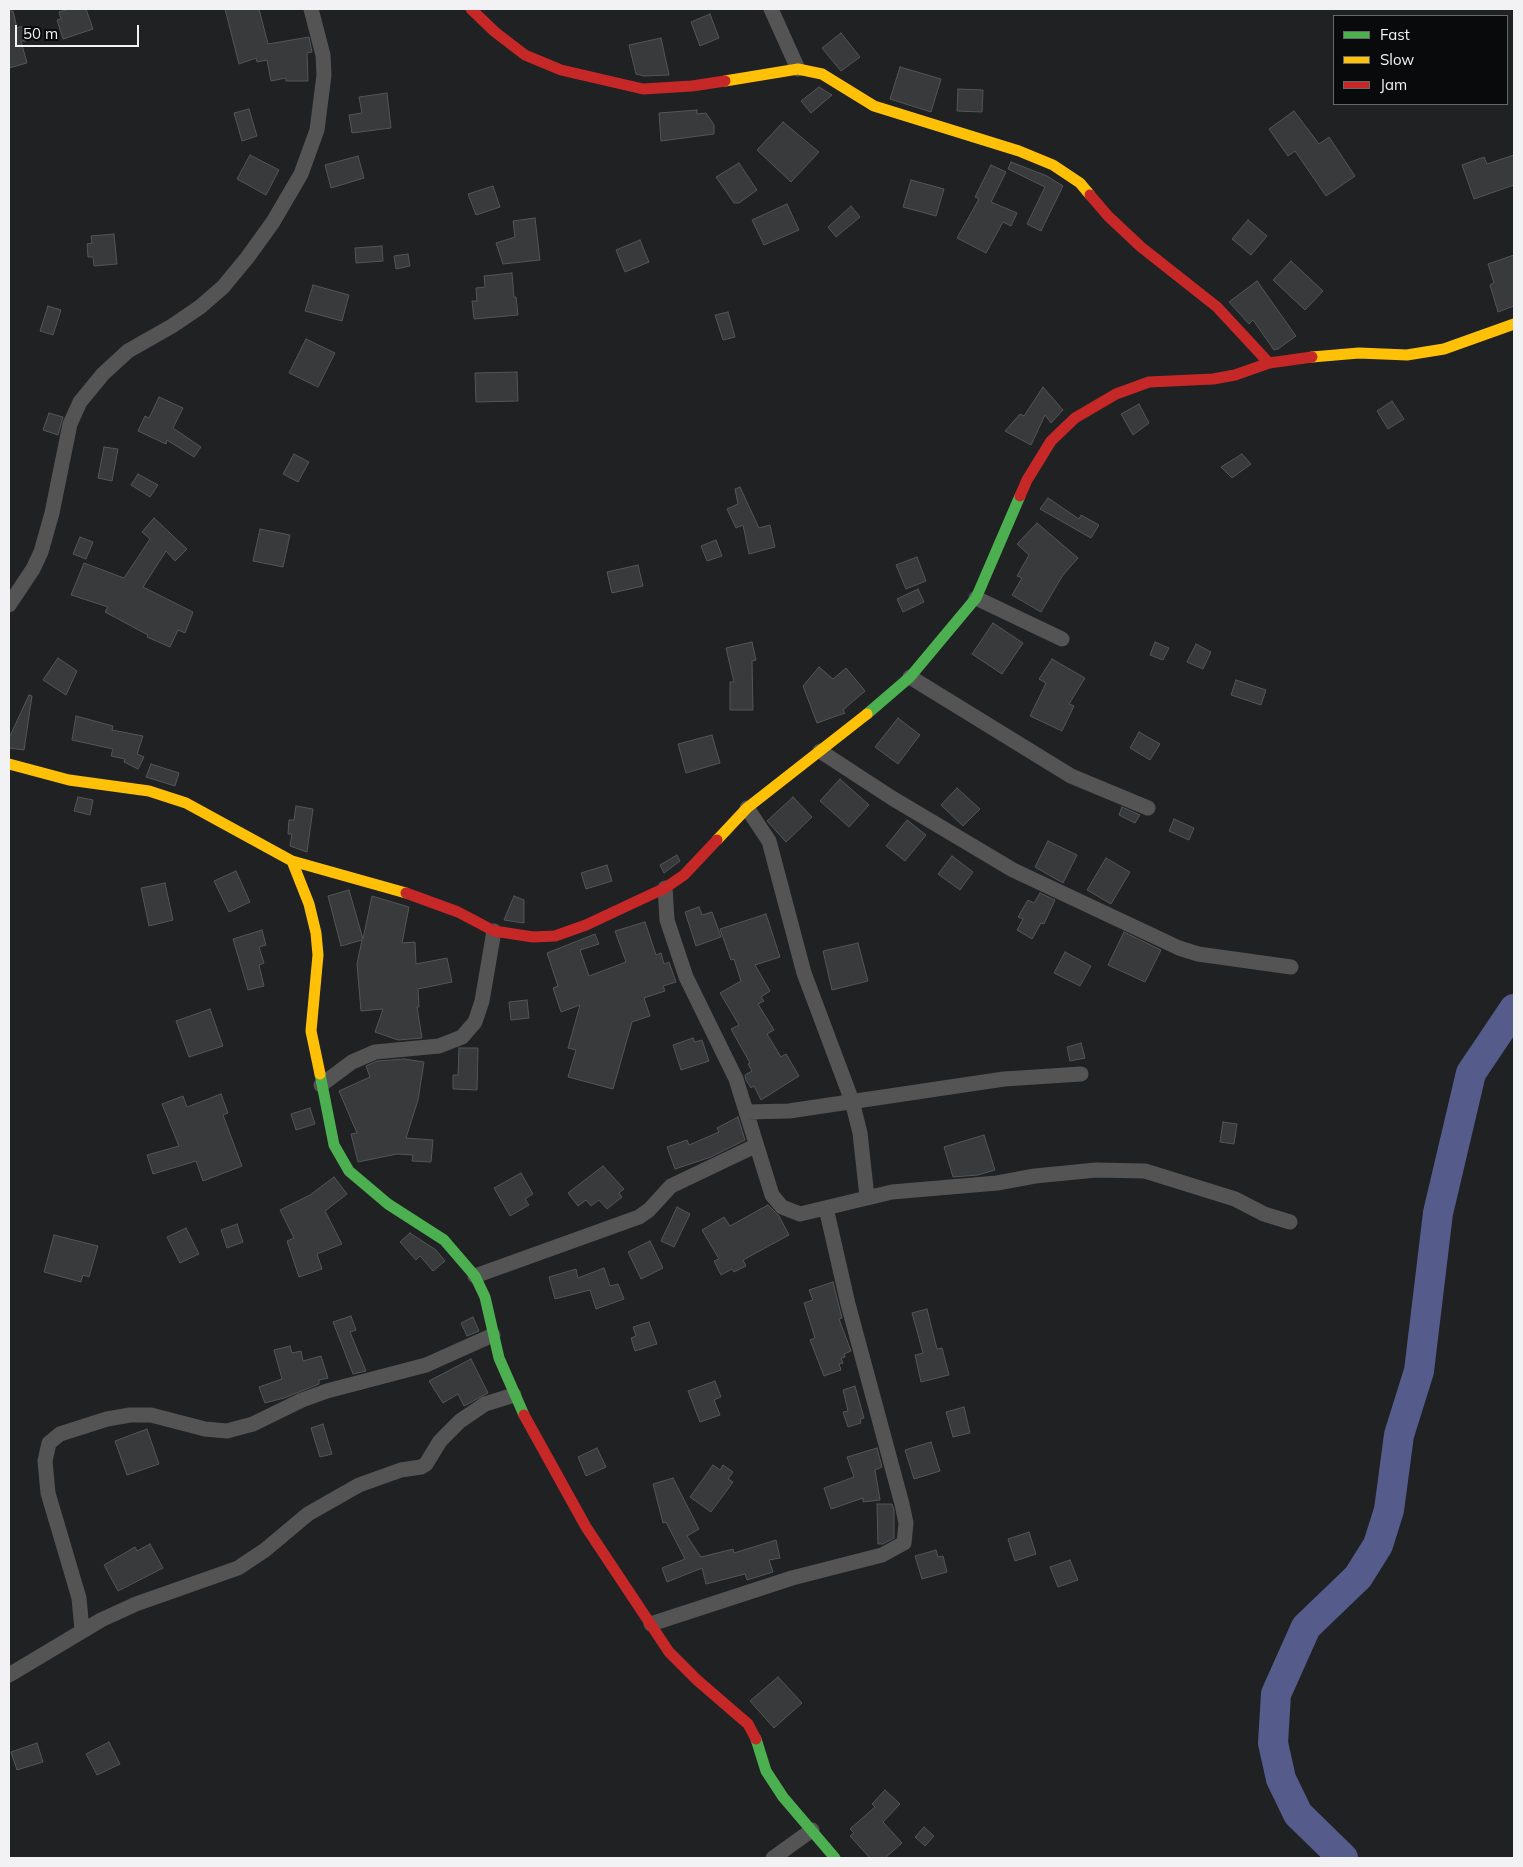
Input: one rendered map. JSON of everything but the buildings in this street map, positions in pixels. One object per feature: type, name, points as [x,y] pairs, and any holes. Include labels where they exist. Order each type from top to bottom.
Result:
[{"type":"street","points":[[9,605],[14,587],[41,552],[52,513],[70,424],[80,402],[103,374],[128,351],[172,326],[200,307],[222,287],[248,258],[273,222],[301,174],[317,130],[324,75],[323,55],[311,9]]},
{"type":"street","points":[[470,9],[495,32],[525,55],[561,70],[643,89],[692,86],[798,69],[822,74],[874,106],[907,118],[1019,151],[1053,165],[1080,183],[1108,216],[1141,247],[1217,307],[1269,363]]},
{"type":"street","points":[[771,9],[798,69]]},
{"type":"street","points":[[9,764],[69,780],[149,791],[186,803],[292,861],[409,894],[458,912],[494,931],[533,937],[555,936],[586,925],[665,888],[684,875],[746,808],[820,751],[910,677],[976,598],[1027,480],[1051,441],[1075,418],[1116,394],[1149,382],[1213,379],[1235,375],[1269,363],[1339,354],[1407,355],[1444,349],[1514,324]]},
{"type":"street","points":[[976,598],[1062,639]]},
{"type":"street","points":[[910,677],[1064,772],[1148,808]]},
{"type":"street","points":[[820,751],[900,803],[1013,870],[1179,948],[1205,955],[1291,967]]},
{"type":"street","points":[[746,808],[769,841],[804,973],[852,1101],[860,1133],[867,1197]]},
{"type":"street","points":[[292,861],[309,904],[316,933],[318,955],[311,1031],[334,1145],[349,1171],[388,1204],[444,1240],[475,1276],[485,1297],[499,1358],[514,1395],[543,1452],[586,1526],[669,1652],[697,1680],[748,1724],[756,1738],[766,1771],[783,1797],[835,1858]]},
{"type":"street","points":[[665,888],[667,920],[686,976],[727,1058],[747,1112],[755,1146],[772,1195],[782,1207],[800,1214],[867,1197],[901,1191],[998,1183],[1035,1176],[1096,1170],[1145,1170],[1235,1199],[1264,1214],[1290,1222]]},
{"type":"street","points":[[321,1085],[352,1062],[375,1052],[439,1046],[462,1037],[475,1022],[482,1002],[494,931]]},
{"type":"street","points":[[747,1112],[789,1111],[1004,1079],[1081,1074]]},
{"type":"street","points":[[475,1276],[631,1221],[649,1210],[671,1186],[755,1146]]},
{"type":"street","points":[[651,1624],[775,1583],[882,1555],[904,1544],[906,1523],[902,1504],[848,1304],[826,1208]]},
{"type":"street","points":[[82,1630],[77,1591],[48,1493],[45,1461],[49,1443],[60,1434],[107,1419],[130,1415],[151,1415],[204,1428],[227,1430],[253,1424],[302,1400],[426,1365],[493,1335]]},
{"type":"street","points":[[9,1674],[82,1630],[136,1604],[238,1568],[265,1550],[308,1514],[332,1498],[383,1476],[401,1470],[416,1469],[426,1464],[440,1441],[460,1420],[484,1404],[514,1395]]},
{"type":"street","points":[[773,1858],[812,1830]]},
{"type":"waterway","points":[[1343,1858],[1298,1814],[1281,1779],[1273,1743],[1276,1694],[1306,1627],[1358,1577],[1378,1545],[1389,1510],[1399,1435],[1419,1371],[1438,1213],[1471,1073],[1514,1009]]},
{"type":"traffic: fast","points":[[867,714],[910,677],[976,598],[1020,496]]},
{"type":"traffic: fast","points":[[320,1074],[334,1145],[349,1171],[388,1204],[444,1240],[475,1276],[485,1297],[499,1358],[524,1415]]},
{"type":"traffic: fast","points":[[756,1739],[766,1771],[783,1797],[835,1858]]},
{"type":"traffic: slow","points":[[725,81],[798,69],[822,74],[874,106],[1019,151],[1053,165],[1080,183],[1090,195]]},
{"type":"traffic: slow","points":[[1312,357],[1359,353],[1407,355],[1444,349],[1514,324]]},
{"type":"traffic: slow","points":[[717,840],[747,808],[867,714]]},
{"type":"traffic: slow","points":[[9,764],[69,780],[149,791],[186,803],[292,861],[406,893]]},
{"type":"traffic: slow","points":[[292,861],[309,904],[316,933],[318,955],[311,1031],[320,1074]]},
{"type":"traffic: jam","points":[[471,9],[495,32],[525,55],[561,70],[643,89],[692,86],[725,81]]},
{"type":"traffic: jam","points":[[1090,195],[1108,216],[1141,247],[1217,307],[1269,363]]},
{"type":"traffic: jam","points":[[1020,496],[1027,480],[1051,441],[1075,418],[1116,394],[1149,382],[1213,379],[1235,375],[1269,363],[1312,357]]},
{"type":"traffic: jam","points":[[406,893],[458,912],[494,931],[533,937],[555,936],[586,925],[665,888],[684,875],[717,840]]},
{"type":"traffic: jam","points":[[524,1415],[586,1527],[669,1652],[697,1680],[748,1724],[756,1739]]}]
